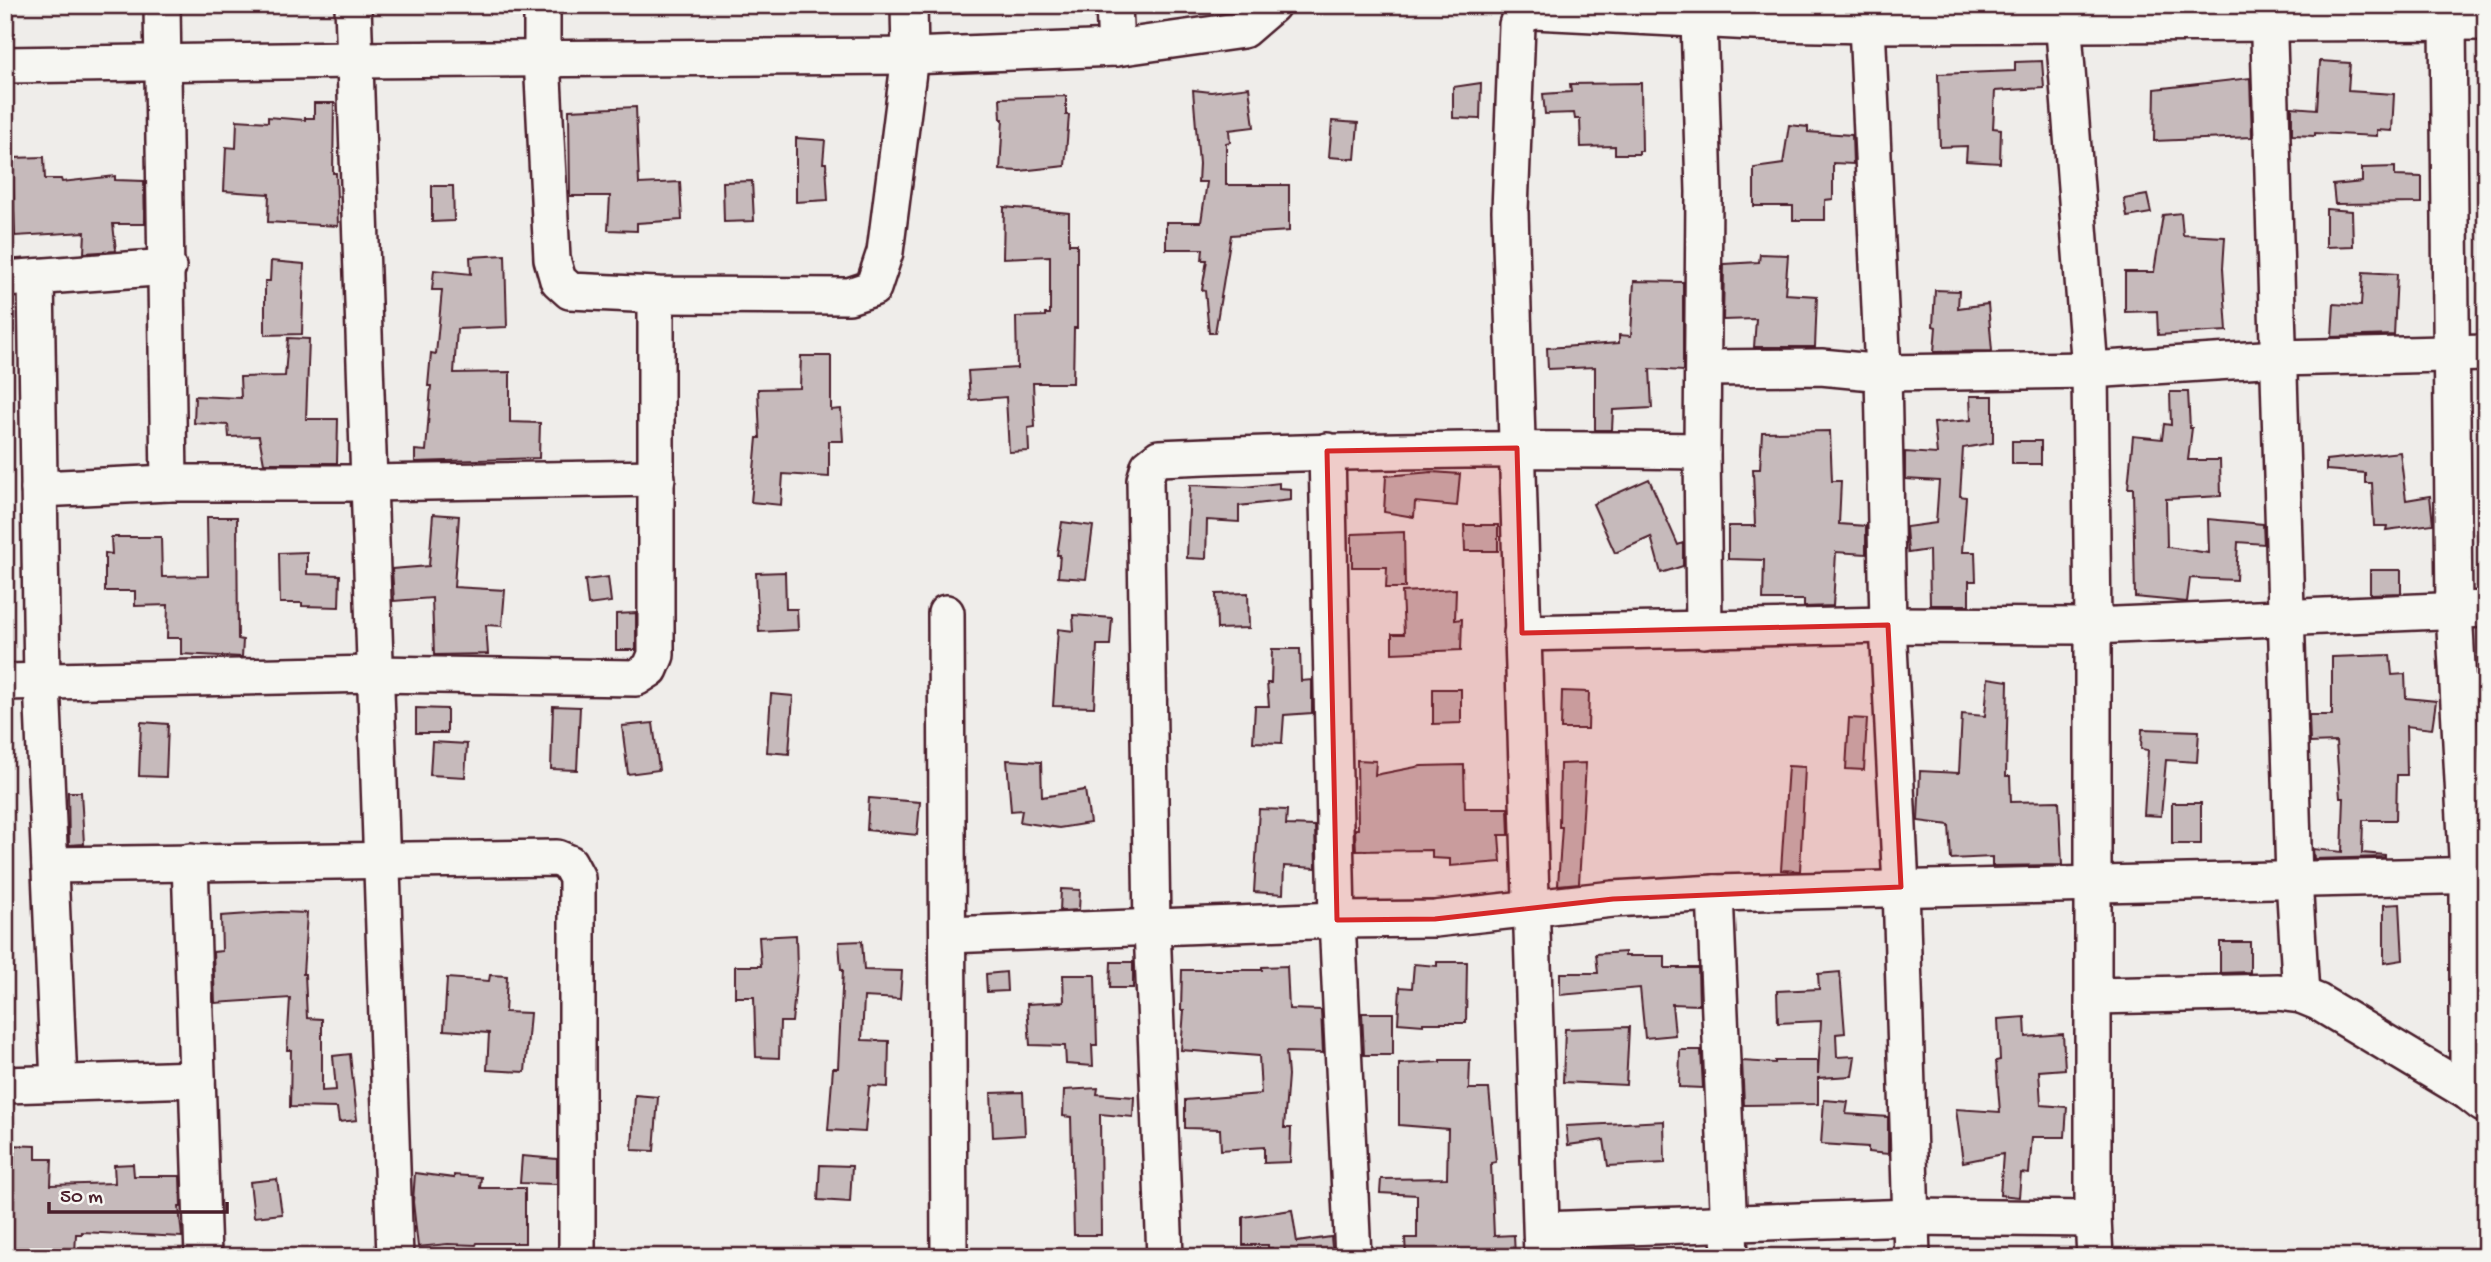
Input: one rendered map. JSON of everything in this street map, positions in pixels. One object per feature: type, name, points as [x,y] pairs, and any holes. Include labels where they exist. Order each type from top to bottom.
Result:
[{"type":"street","points":[[162,5],[168,267],[169,483]]},
{"type":"street","points":[[354,5],[395,1257]]},
{"type":"street","points":[[542,5],[552,259],[558,280],[570,291],[656,295],[849,296],[873,288],[885,251],[910,57],[909,5]]},
{"type":"street","points":[[1114,5],[1116,48]]},
{"type":"street","points":[[5,65],[542,58],[910,57],[1116,48],[1243,30],[1272,5]]},
{"type":"street","points":[[2093,1219],[1912,1217],[1730,1241],[1542,1243],[1510,211],[1518,20],[1522,14],[1534,11],[1867,25],[2063,15],[2269,15],[2448,23],[2486,22]]},
{"type":"street","points":[[2063,15],[2090,370],[2095,1257]]},
{"type":"street","points":[[2269,15],[2294,879],[2301,996]]},
{"type":"street","points":[[1699,19],[1704,191],[1704,630]]},
{"type":"street","points":[[2094,996],[2278,992],[2301,996],[2318,1002],[2477,1087],[2477,875],[2470,610],[2451,354],[2448,23]]},
{"type":"street","points":[[1867,25],[1883,373],[1888,625],[1901,887],[1912,1257]]},
{"type":"street","points":[[59,1083],[42,682],[39,489],[21,278],[168,267]]},
{"type":"street","points":[[5,682],[374,674],[636,678],[650,669],[656,655],[656,295]]},
{"type":"street","points":[[1704,368],[1821,368],[1883,373],[2090,370],[2278,358],[2486,353]]},
{"type":"street","points":[[1165,1257],[1152,927],[1145,480],[1149,466],[1159,458],[1327,451],[1517,448],[1702,451]]},
{"type":"street","points":[[1327,451],[1337,920],[1353,1257]]},
{"type":"street","points":[[39,489],[169,483],[368,484],[657,478]]},
{"type":"street","points":[[1522,633],[1888,625],[2093,626],[2470,610]]},
{"type":"street","points":[[946,613],[950,1257]]},
{"type":"street","points":[[50,865],[556,858],[569,863],[577,878],[577,1257]]},
{"type":"street","points":[[190,862],[203,1257]]},
{"type":"street","points":[[948,935],[1337,920],[1435,919],[1715,892],[2477,875]]},
{"type":"street","points":[[1715,892],[1730,1241]]},
{"type":"street","points":[[5,1085],[197,1079]]},
{"type":"highlighted area","points":[[1517,448],[1522,633],[1888,625],[1901,887],[1613,899],[1435,919],[1337,920],[1327,451]]},
{"type":"building","points":[[2042,61],[2044,88],[1995,91],[1993,128],[2001,129],[2000,163],[1966,161],[1967,146],[1940,147],[1938,74],[2015,71],[2015,62]]},
{"type":"building","points":[[2320,61],[2350,63],[2348,91],[2394,94],[2392,131],[2377,130],[2377,136],[2315,133],[2315,136],[2292,135],[2292,107],[2317,109]]},
{"type":"building","points":[[2250,78],[2252,137],[2154,141],[2155,89]]},
{"type":"building","points":[[1481,83],[1480,119],[1453,118],[1453,87]]},
{"type":"building","points":[[1641,83],[1642,151],[1639,151],[1639,154],[1615,154],[1615,146],[1581,147],[1580,119],[1575,119],[1574,113],[1545,114],[1543,94],[1571,92],[1570,84]]},
{"type":"building","points":[[1249,87],[1254,127],[1229,130],[1230,142],[1226,143],[1226,185],[1289,185],[1289,231],[1231,235],[1215,333],[1209,333],[1205,291],[1202,290],[1207,260],[1202,260],[1203,249],[1166,249],[1166,222],[1201,222],[1207,182],[1198,182],[1193,90],[1211,92]]},
{"type":"building","points":[[1066,96],[1066,115],[1069,115],[1065,166],[1020,171],[1000,170],[1003,119],[1000,98]]},
{"type":"building","points":[[314,103],[334,103],[333,173],[336,173],[338,226],[268,222],[269,194],[224,191],[226,147],[236,148],[237,120],[268,122],[268,117],[305,120],[314,118]]},
{"type":"building","points":[[636,107],[639,184],[680,182],[682,220],[637,223],[637,231],[608,230],[610,196],[570,196],[569,110]]},
{"type":"building","points":[[1332,121],[1358,123],[1355,159],[1329,157]]},
{"type":"building","points":[[1789,125],[1808,127],[1808,132],[1852,135],[1853,164],[1833,163],[1833,199],[1825,200],[1825,220],[1793,220],[1793,206],[1754,206],[1754,168],[1783,164]]},
{"type":"building","points":[[796,138],[825,140],[823,163],[826,163],[828,200],[796,202]]},
{"type":"building","points":[[44,157],[45,179],[61,179],[62,182],[115,176],[115,180],[144,181],[145,224],[113,224],[116,251],[84,253],[85,232],[15,236],[12,158]]},
{"type":"building","points":[[2395,167],[2395,176],[2422,177],[2422,203],[2335,204],[2333,185],[2362,182],[2362,168]]},
{"type":"building","points":[[752,181],[754,221],[724,222],[723,182]]},
{"type":"building","points":[[432,186],[453,186],[454,221],[432,222]]},
{"type":"building","points":[[2147,195],[2151,213],[2127,217],[2124,199]]},
{"type":"building","points":[[1004,207],[1069,213],[1069,244],[1077,244],[1077,328],[1074,328],[1073,383],[1033,383],[1035,427],[1028,428],[1029,451],[1009,452],[1006,397],[970,400],[968,371],[1017,368],[1016,317],[1050,314],[1050,256],[1003,258]]},
{"type":"building","points":[[2326,209],[2352,211],[2353,246],[2326,247]]},
{"type":"building","points":[[2181,213],[2183,235],[2225,237],[2223,268],[2227,331],[2158,335],[2157,311],[2125,312],[2125,272],[2154,272],[2163,215]]},
{"type":"building","points":[[1760,254],[1788,255],[1785,294],[1817,296],[1815,347],[1754,347],[1756,319],[1723,320],[1724,264],[1759,262]]},
{"type":"building","points":[[505,255],[507,327],[457,329],[454,373],[510,372],[510,422],[540,423],[539,458],[415,462],[415,450],[426,451],[431,353],[436,354],[442,290],[432,290],[434,270],[471,274],[470,257]]},
{"type":"building","points":[[271,261],[304,264],[302,334],[265,335],[265,281],[270,281]]},
{"type":"building","points":[[2363,272],[2397,274],[2394,335],[2332,337],[2334,304],[2361,306]]},
{"type":"building","points":[[1634,281],[1683,282],[1683,371],[1650,369],[1652,408],[1613,410],[1612,430],[1595,430],[1595,367],[1548,369],[1547,348],[1619,343],[1619,335],[1631,336]]},
{"type":"building","points":[[1935,290],[1959,291],[1958,308],[1988,304],[1992,351],[1934,352]]},
{"type":"building","points":[[288,338],[309,339],[306,419],[338,419],[337,463],[264,463],[259,436],[229,437],[228,425],[194,423],[195,396],[241,398],[240,377],[285,376]]},
{"type":"building","points":[[801,356],[831,356],[831,410],[841,409],[843,441],[829,441],[829,477],[783,474],[781,505],[751,502],[757,438],[760,438],[758,389],[800,388]]},
{"type":"building","points":[[2170,392],[2188,392],[2192,428],[2188,460],[2220,460],[2221,496],[2166,499],[2167,547],[2209,553],[2208,519],[2263,524],[2264,544],[2238,542],[2236,580],[2190,578],[2187,602],[2135,597],[2133,488],[2128,488],[2133,436],[2162,439],[2164,424],[2171,425]]},
{"type":"building","points":[[1970,396],[1993,396],[1993,443],[1963,448],[1960,496],[1966,497],[1962,552],[1975,552],[1976,581],[1969,581],[1969,605],[1930,605],[1929,550],[1908,553],[1906,527],[1936,523],[1939,481],[1905,479],[1905,452],[1937,454],[1934,423],[1971,420]]},
{"type":"building","points":[[1830,431],[1832,481],[1841,481],[1839,524],[1866,526],[1866,554],[1836,552],[1833,606],[1804,607],[1804,600],[1763,600],[1764,560],[1728,559],[1728,526],[1755,526],[1753,469],[1760,469],[1762,432]]},
{"type":"building","points":[[2012,441],[2041,441],[2041,464],[2012,464]]},
{"type":"building","points":[[2400,452],[2406,500],[2430,496],[2433,524],[2386,530],[2387,526],[2374,526],[2372,483],[2365,483],[2365,473],[2326,470],[2326,460]]},
{"type":"building","points":[[1432,472],[1460,474],[1457,506],[1415,502],[1414,517],[1384,512],[1386,476]]},
{"type":"building","points":[[1649,479],[1678,545],[1683,543],[1683,566],[1661,573],[1651,537],[1615,553],[1593,504]]},
{"type":"building","points":[[1279,483],[1279,488],[1291,489],[1291,500],[1239,506],[1239,522],[1207,520],[1206,559],[1187,558],[1190,485],[1245,487]]},
{"type":"building","points":[[433,514],[459,516],[454,587],[505,590],[502,626],[486,625],[488,654],[434,655],[432,598],[394,601],[392,569],[429,566]]},
{"type":"building","points":[[207,517],[237,517],[238,639],[243,640],[242,657],[181,654],[181,638],[167,638],[168,605],[135,606],[135,591],[105,591],[105,553],[112,554],[111,537],[161,537],[162,577],[208,576]]},
{"type":"building","points":[[1062,522],[1093,526],[1086,579],[1058,577],[1060,555],[1057,555]]},
{"type":"building","points":[[1464,525],[1498,525],[1498,551],[1465,551]]},
{"type":"building","points":[[1404,532],[1405,588],[1386,588],[1387,567],[1352,567],[1352,534]]},
{"type":"building","points":[[307,552],[307,574],[340,575],[339,607],[280,603],[279,553]]},
{"type":"building","points":[[2370,570],[2401,570],[2401,593],[2370,594]]},
{"type":"building","points":[[785,572],[786,609],[797,609],[798,630],[759,632],[756,573]]},
{"type":"building","points":[[608,577],[611,602],[588,605],[585,580]]},
{"type":"building","points":[[1456,589],[1455,620],[1462,619],[1461,650],[1392,653],[1392,634],[1404,634],[1402,592]]},
{"type":"building","points":[[1248,593],[1249,628],[1217,629],[1216,594]]},
{"type":"building","points":[[636,613],[636,650],[616,650],[616,614]]},
{"type":"building","points":[[1073,615],[1112,618],[1110,645],[1097,645],[1094,707],[1053,706],[1058,629],[1074,631]]},
{"type":"building","points":[[1272,649],[1300,649],[1301,681],[1312,680],[1312,713],[1284,715],[1282,743],[1253,742],[1255,706],[1269,706],[1267,683],[1271,683]]},
{"type":"building","points":[[2390,655],[2392,675],[2405,674],[2406,698],[2436,701],[2432,729],[2406,726],[2407,775],[2397,775],[2396,820],[2363,820],[2362,853],[2385,857],[2314,859],[2313,849],[2342,852],[2344,798],[2340,798],[2336,742],[2310,743],[2309,715],[2332,715],[2332,657]]},
{"type":"building","points":[[1988,678],[2008,681],[2006,776],[2010,776],[2011,802],[2059,801],[2062,865],[1992,866],[1992,857],[1951,859],[1949,825],[1918,821],[1920,771],[1959,773],[1962,714],[1985,716]]},
{"type":"building","points":[[1433,689],[1461,689],[1461,723],[1433,724]]},
{"type":"building","points":[[1562,691],[1589,692],[1588,729],[1561,729]]},
{"type":"building","points":[[771,694],[793,696],[789,754],[767,752]]},
{"type":"building","points":[[553,706],[580,707],[577,770],[551,769]]},
{"type":"building","points":[[416,708],[447,709],[447,733],[416,733]]},
{"type":"building","points":[[1849,718],[1867,719],[1864,770],[1846,769]]},
{"type":"building","points":[[141,722],[168,724],[166,777],[139,776]]},
{"type":"building","points":[[653,723],[659,770],[628,774],[622,726]]},
{"type":"building","points":[[2142,729],[2199,731],[2197,762],[2166,760],[2161,816],[2144,815],[2148,750],[2141,749]]},
{"type":"building","points":[[432,742],[467,744],[465,777],[430,775]]},
{"type":"building","points":[[1007,760],[1041,762],[1042,797],[1085,790],[1090,823],[1059,828],[1020,822],[1022,810],[1011,811]]},
{"type":"building","points":[[1357,760],[1376,761],[1375,775],[1421,766],[1464,765],[1465,808],[1508,808],[1509,835],[1499,835],[1501,862],[1450,866],[1450,859],[1432,858],[1432,850],[1356,851]]},
{"type":"building","points":[[1586,763],[1579,883],[1558,885],[1562,827],[1559,827],[1560,764]]},
{"type":"building","points":[[1788,766],[1805,767],[1800,871],[1781,870]]},
{"type":"building","points":[[68,792],[81,792],[84,844],[69,845]]},
{"type":"building","points":[[869,798],[920,802],[917,835],[867,830]]},
{"type":"building","points":[[2172,803],[2201,803],[2201,844],[2172,844]]},
{"type":"building","points":[[1259,809],[1287,810],[1286,825],[1315,826],[1316,868],[1284,866],[1283,894],[1254,892]]},
{"type":"building","points":[[1061,889],[1080,890],[1079,910],[1060,911]]},
{"type":"building","points":[[2400,904],[2403,960],[2384,963],[2384,905]]},
{"type":"building","points":[[307,913],[303,974],[307,1018],[322,1019],[322,1091],[336,1090],[333,1056],[350,1054],[357,1120],[339,1122],[337,1108],[290,1107],[291,1050],[287,1050],[290,998],[215,1003],[213,952],[222,951],[221,916]]},
{"type":"building","points":[[796,935],[797,970],[792,1022],[780,1022],[779,1058],[756,1057],[754,997],[735,997],[735,966],[761,966],[759,937]]},
{"type":"building","points":[[862,941],[864,970],[902,971],[900,999],[864,997],[862,1040],[889,1041],[888,1087],[869,1086],[865,1132],[828,1130],[833,1068],[838,1068],[843,970],[839,942]]},
{"type":"building","points":[[2220,942],[2250,942],[2250,972],[2220,973]]},
{"type":"building","points":[[1625,952],[1625,956],[1665,956],[1665,968],[1698,968],[1699,1005],[1672,1004],[1675,1035],[1645,1038],[1640,988],[1560,995],[1560,973],[1598,973],[1596,954]]},
{"type":"building","points":[[1111,962],[1133,962],[1133,988],[1110,988]]},
{"type":"building","points":[[1437,962],[1467,962],[1466,1023],[1398,1023],[1400,987],[1412,988],[1414,964],[1437,966]]},
{"type":"building","points":[[1287,966],[1289,1009],[1321,1010],[1323,1053],[1286,1052],[1288,1075],[1284,1128],[1291,1128],[1290,1162],[1264,1163],[1264,1147],[1221,1150],[1220,1129],[1185,1128],[1185,1100],[1261,1094],[1259,1056],[1181,1050],[1184,1010],[1181,1010],[1182,970],[1262,970],[1262,967]]},
{"type":"building","points":[[1006,972],[1007,991],[987,992],[986,974]]},
{"type":"building","points":[[1840,972],[1845,1033],[1836,1034],[1837,1057],[1855,1056],[1852,1076],[1818,1078],[1818,1104],[1744,1105],[1742,1061],[1818,1061],[1818,1074],[1821,1021],[1778,1023],[1777,991],[1819,989],[1818,974]]},
{"type":"building","points":[[490,975],[507,976],[505,1012],[530,1013],[525,1072],[487,1070],[489,1033],[444,1030],[447,978],[489,981]]},
{"type":"building","points":[[1063,975],[1095,975],[1097,1045],[1092,1045],[1093,1066],[1066,1064],[1065,1046],[1030,1045],[1027,1004],[1064,1002]]},
{"type":"building","points":[[1362,1013],[1393,1013],[1393,1055],[1364,1055]]},
{"type":"building","points":[[2025,1017],[2026,1037],[2063,1034],[2065,1069],[2039,1071],[2041,1105],[2067,1107],[2065,1137],[2032,1137],[2029,1174],[2021,1173],[2019,1197],[2000,1195],[2003,1154],[1963,1162],[1956,1109],[2000,1112],[1996,1061],[2000,1060],[1998,1019]]},
{"type":"building","points":[[1629,1027],[1626,1085],[1563,1082],[1565,1029]]},
{"type":"building","points":[[1680,1050],[1701,1050],[1703,1088],[1679,1087]]},
{"type":"building","points":[[1470,1060],[1469,1089],[1489,1089],[1496,1162],[1491,1163],[1494,1236],[1514,1235],[1515,1257],[1406,1257],[1405,1238],[1417,1238],[1417,1195],[1380,1193],[1381,1179],[1447,1178],[1448,1129],[1399,1125],[1399,1064]]},
{"type":"building","points":[[1098,1088],[1097,1094],[1134,1097],[1133,1117],[1100,1114],[1101,1235],[1074,1235],[1071,1117],[1063,1116],[1064,1090]]},
{"type":"building","points":[[1023,1092],[1025,1135],[993,1137],[991,1093]]},
{"type":"building","points":[[635,1095],[658,1097],[654,1151],[632,1150]]},
{"type":"building","points":[[1824,1100],[1848,1102],[1846,1114],[1888,1117],[1888,1154],[1868,1152],[1868,1147],[1821,1144]]},
{"type":"building","points":[[1664,1121],[1665,1163],[1608,1166],[1604,1140],[1568,1145],[1566,1126]]},
{"type":"building","points":[[7,1145],[36,1146],[36,1159],[52,1159],[51,1185],[115,1183],[114,1165],[133,1164],[134,1176],[180,1176],[182,1237],[82,1232],[76,1234],[75,1254],[30,1252],[30,1256],[5,1256]]},
{"type":"building","points":[[522,1156],[557,1159],[557,1184],[520,1183]]},
{"type":"building","points":[[820,1165],[852,1166],[850,1202],[818,1200]]},
{"type":"building","points":[[415,1173],[454,1178],[454,1175],[481,1177],[480,1188],[525,1188],[525,1243],[418,1247],[413,1202]]},
{"type":"building","points":[[277,1179],[282,1214],[254,1217],[250,1182]]},
{"type":"building","points":[[1292,1210],[1297,1242],[1331,1237],[1333,1257],[1272,1257],[1272,1248],[1268,1248],[1268,1245],[1243,1245],[1243,1217]]}]
